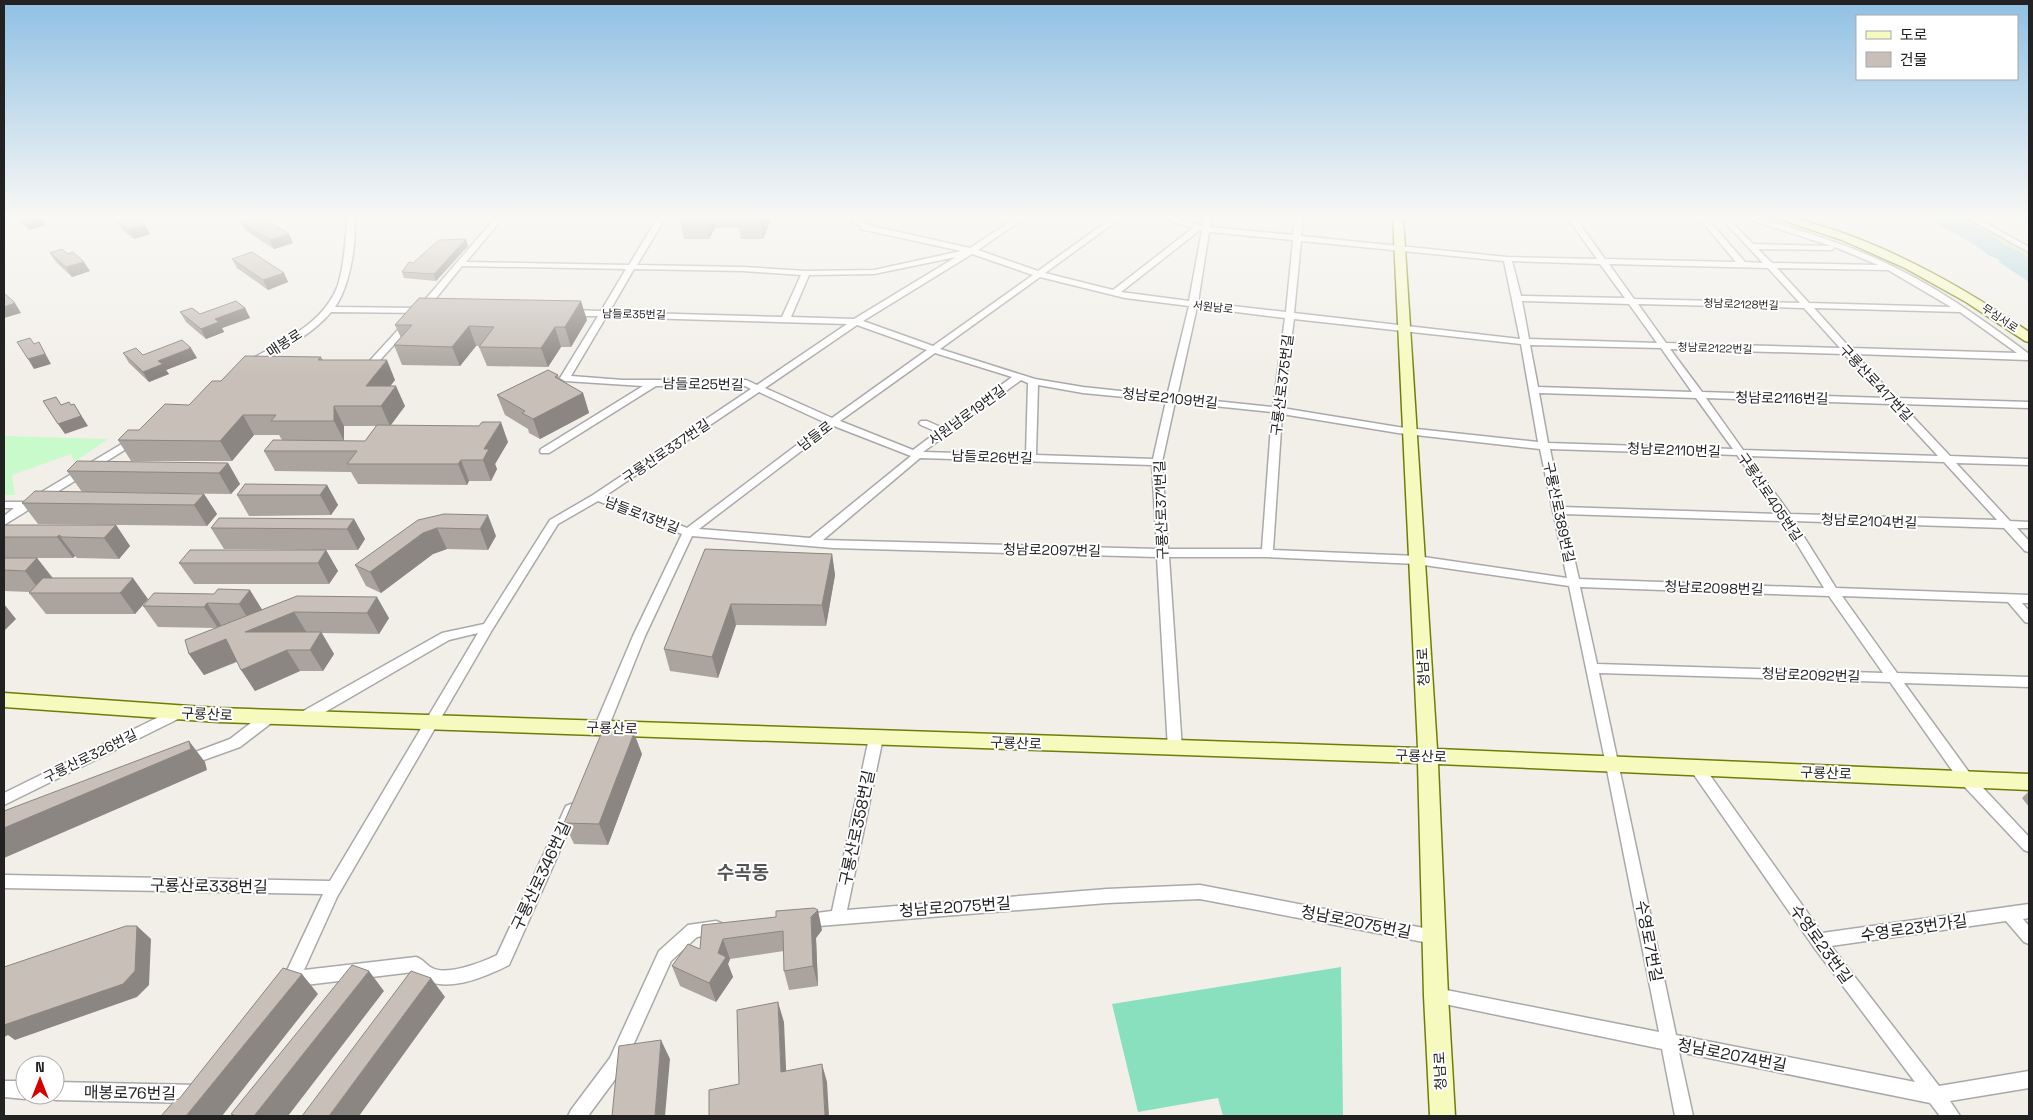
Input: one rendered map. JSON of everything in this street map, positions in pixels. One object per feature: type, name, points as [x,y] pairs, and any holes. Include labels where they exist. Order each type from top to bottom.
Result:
[{"type":"street","name":"매봉로","points":[[242,370],[311,326],[334,301],[344,269]]},
{"type":"street","points":[[368,368],[456,269]]},
{"type":"street","points":[[604,314],[630,269]]},
{"type":"street","points":[[747,269],[806,273],[874,272],[887,269]]},
{"type":"street","name":"구룡산로337번길","points":[[434,721],[488,628],[554,522],[597,497],[856,322],[942,269]]},
{"type":"street","name":"서원남로","points":[[1025,269],[1115,293],[1193,305],[1404,329]]},
{"type":"street","name":"남들로","points":[[604,734],[639,636],[688,532],[833,422],[1046,269]]},
{"type":"street","points":[[1115,293],[1147,269]]},
{"type":"street","name":"구룡산로371번길","points":[[1175,749],[1157,462],[1193,305],[1197,269]]},
{"type":"street","name":"구룡산로375번길","points":[[1267,553],[1277,410],[1290,315],[1294,269]]},
{"type":"street","name":"청남로","points":[[1401,269],[1428,756],[1436,996],[1443,1116]]},
{"type":"street","name":"구룡산로389번길","points":[[1510,269],[1535,390],[1544,446],[1613,765]]},
{"type":"street","name":"구룡산로405번길","points":[[1608,269],[1740,452],[1786,518],[1832,591],[1966,779],[2029,846]]},
{"type":"street","name":"구룡산로417번길","points":[[1773,269],[2029,548]]},
{"type":"street","points":[[1892,269],[1964,310],[2028,357]]},
{"type":"street","name":"무심서로","points":[[1919,269],[1956,289],[2029,338]]},
{"type":"street","points":[[786,318],[806,273]]},
{"type":"street","points":[[1956,289],[2016,348]]},
{"type":"street","name":"청남로2128번길","points":[[1517,298],[1964,310]]},
{"type":"street","points":[[328,309],[429,311]]},
{"type":"street","name":"남들로35번길","points":[[556,313],[786,318],[856,322],[935,350]]},
{"type":"street","name":"남들로25번길","points":[[604,314],[565,378],[624,383],[746,383],[833,422]]},
{"type":"street","name":"청남로2122번길","points":[[1404,329],[1524,342],[2028,357]]},
{"type":"street","name":"청남로2109번길","points":[[935,350],[1033,381],[1083,390],[1277,410],[1410,430]]},
{"type":"street","name":"서원남로19번길","points":[[813,542],[916,454],[1019,377]]},
{"type":"street","points":[[1031,458],[1033,381]]},
{"type":"street","points":[[545,452],[654,383]]},
{"type":"street","name":"청남로2116번길","points":[[1535,390],[1700,397],[2029,405]]},
{"type":"street","name":"남들로26번길","points":[[833,422],[916,454],[1157,462]]},
{"type":"street","points":[[924,423],[944,432]]},
{"type":"street","name":"청남로2110번길","points":[[1410,430],[1544,446],[2029,462]]},
{"type":"street","points":[[4,522],[26,505],[145,432]]},
{"type":"street","name":"남들로13번길","points":[[597,497],[688,532]]},
{"type":"street","points":[[4,505],[26,505]]},
{"type":"street","name":"청남로2104번길","points":[[1559,510],[2029,525]]},
{"type":"street","name":"청남로2097번길","points":[[688,532],[813,542],[1162,553],[1267,553],[1417,560]]},
{"type":"street","name":"청남로2098번길","points":[[1417,560],[1574,583],[2029,599]]},
{"type":"street","points":[[2012,598],[2029,619]]},
{"type":"street","points":[[302,718],[446,636],[488,628]]},
{"type":"street","name":"청남로2092번길","points":[[1592,668],[2029,682]]},
{"type":"street","name":"구룡산로","points":[[4,700],[177,713],[434,721],[604,734],[876,738],[1428,756],[2029,782]]},
{"type":"street","name":"구룡산로326번길","points":[[4,799],[177,713]]},
{"type":"street","points":[[171,767],[235,743],[269,717]]},
{"type":"street","points":[[283,997],[334,888],[434,721]]},
{"type":"street","name":"구룡산로358번길","points":[[838,917],[876,738]]},
{"type":"street","name":"수영로7번길","points":[[1613,765],[1684,1116]]},
{"type":"street","name":"수영로23번길","points":[[1697,768],[1818,941],[1950,1116]]},
{"type":"street","name":"구룡산로346번길","points":[[292,979],[416,964],[432,976],[449,976],[464,974],[494,965],[502,960],[576,799]]},
{"type":"street","name":"구룡산로338번길","points":[[4,882],[334,888]]},
{"type":"street","name":"청남로2075번길","points":[[792,921],[1107,896],[1200,892],[1434,937]]},
{"type":"street","name":"수영로23번가길","points":[[1818,941],[2029,911]]},
{"type":"street","points":[[2010,915],[2029,937]]},
{"type":"street","points":[[577,1116],[616,1064],[665,956],[693,930],[729,927]]},
{"type":"street","name":"청남로2074번길","points":[[1436,996],[1935,1095],[2029,1080]]},
{"type":"street","name":"매봉로76번길","points":[[65,1091],[208,1091],[193,1109]]},
{"type":"green space","points":[[4,436],[108,439],[74,462],[71,454],[12,475],[15,495],[4,495]]},
{"type":"green space","points":[[1341,967],[1343,1116],[1223,1116],[1218,1098],[1138,1112],[1112,1004]]},
{"type":"water","points":[[2010,269],[2029,269],[2029,282]]},
{"type":"building","points":[[247,269],[278,269],[284,273],[263,280]]},
{"type":"building","points":[[404,269],[438,269],[434,274],[402,272]]},
{"type":"building","points":[[4,293],[15,303],[4,307]]},
{"type":"building","points":[[419,298],[581,301],[565,327],[555,327],[541,348],[479,347],[494,327],[469,326],[452,347],[394,345],[412,325],[395,325]]},
{"type":"building","points":[[236,301],[245,308],[215,319],[219,322],[201,329],[180,312],[192,308],[200,314]]},
{"type":"building","points":[[30,338],[34,344],[39,342],[45,354],[28,359],[17,342]]},
{"type":"building","points":[[182,340],[191,348],[158,361],[163,364],[143,372],[123,353],[136,348],[143,355]]},
{"type":"building","points":[[245,356],[321,357],[318,360],[387,360],[366,386],[396,386],[381,406],[334,406],[334,421],[271,421],[276,415],[243,415],[220,441],[118,440],[128,430],[139,430],[165,404],[189,405],[212,381],[221,381]]},
{"type":"building","points":[[548,370],[558,375],[555,377],[583,393],[533,419],[522,413],[525,411],[497,395]]},
{"type":"building","points":[[56,397],[61,405],[69,402],[71,405],[74,404],[81,416],[58,424],[43,401]]},
{"type":"building","points":[[482,422],[501,422],[484,449],[489,449],[483,460],[461,460],[458,464],[347,464],[357,451],[264,451],[273,440],[365,441],[377,425],[479,426]]},
{"type":"building","points":[[77,461],[228,463],[219,473],[67,471]]},
{"type":"building","points":[[245,484],[327,485],[320,495],[237,495]]},
{"type":"building","points":[[35,491],[204,494],[194,505],[22,503]]},
{"type":"building","points":[[444,514],[488,515],[480,529],[437,528],[423,533],[370,572],[355,565],[418,520]]},
{"type":"building","points":[[219,518],[354,519],[347,529],[211,528]]},
{"type":"building","points":[[4,525],[116,525],[104,538],[62,537],[59,535],[57,537],[4,537]]},
{"type":"building","points":[[705,549],[832,554],[822,605],[731,604],[712,657],[664,649]]},
{"type":"building","points":[[190,550],[326,550],[318,563],[179,563]]},
{"type":"building","points":[[4,558],[37,558],[25,571],[4,570]]},
{"type":"building","points":[[43,578],[133,578],[120,593],[29,593]]},
{"type":"building","points":[[218,589],[250,590],[239,604],[207,603],[204,607],[143,606],[154,593],[214,594]]},
{"type":"building","points":[[297,596],[377,597],[367,613],[294,612],[245,632],[321,632],[310,650],[287,650],[241,670],[226,639],[189,654],[185,640]]},
{"type":"building","points":[[602,732],[634,733],[599,824],[564,823]]},
{"type":"building","points":[[189,741],[191,749],[4,828],[4,811]]},
{"type":"building","points":[[814,908],[818,910],[811,917],[813,966],[784,971],[783,931],[723,939],[718,953],[726,957],[709,983],[672,966],[688,944],[700,949],[702,925],[776,917],[776,911]]},
{"type":"building","points":[[126,926],[137,926],[135,971],[123,984],[4,1025],[4,967]]},
{"type":"building","points":[[352,965],[369,971],[254,1116],[236,1116],[231,1114]]},
{"type":"building","points":[[283,968],[302,974],[186,1116],[161,1116],[175,1100],[179,1099]]},
{"type":"building","points":[[411,971],[431,978],[329,1116],[302,1116]]},
{"type":"building","points":[[778,1002],[781,1072],[822,1064],[825,1116],[709,1116],[709,1090],[739,1084],[737,1010]]},
{"type":"building","points":[[661,1040],[655,1116],[612,1116],[619,1046]]},
{"type":"district","name":"수곡동","points":[[743,872]]}]
